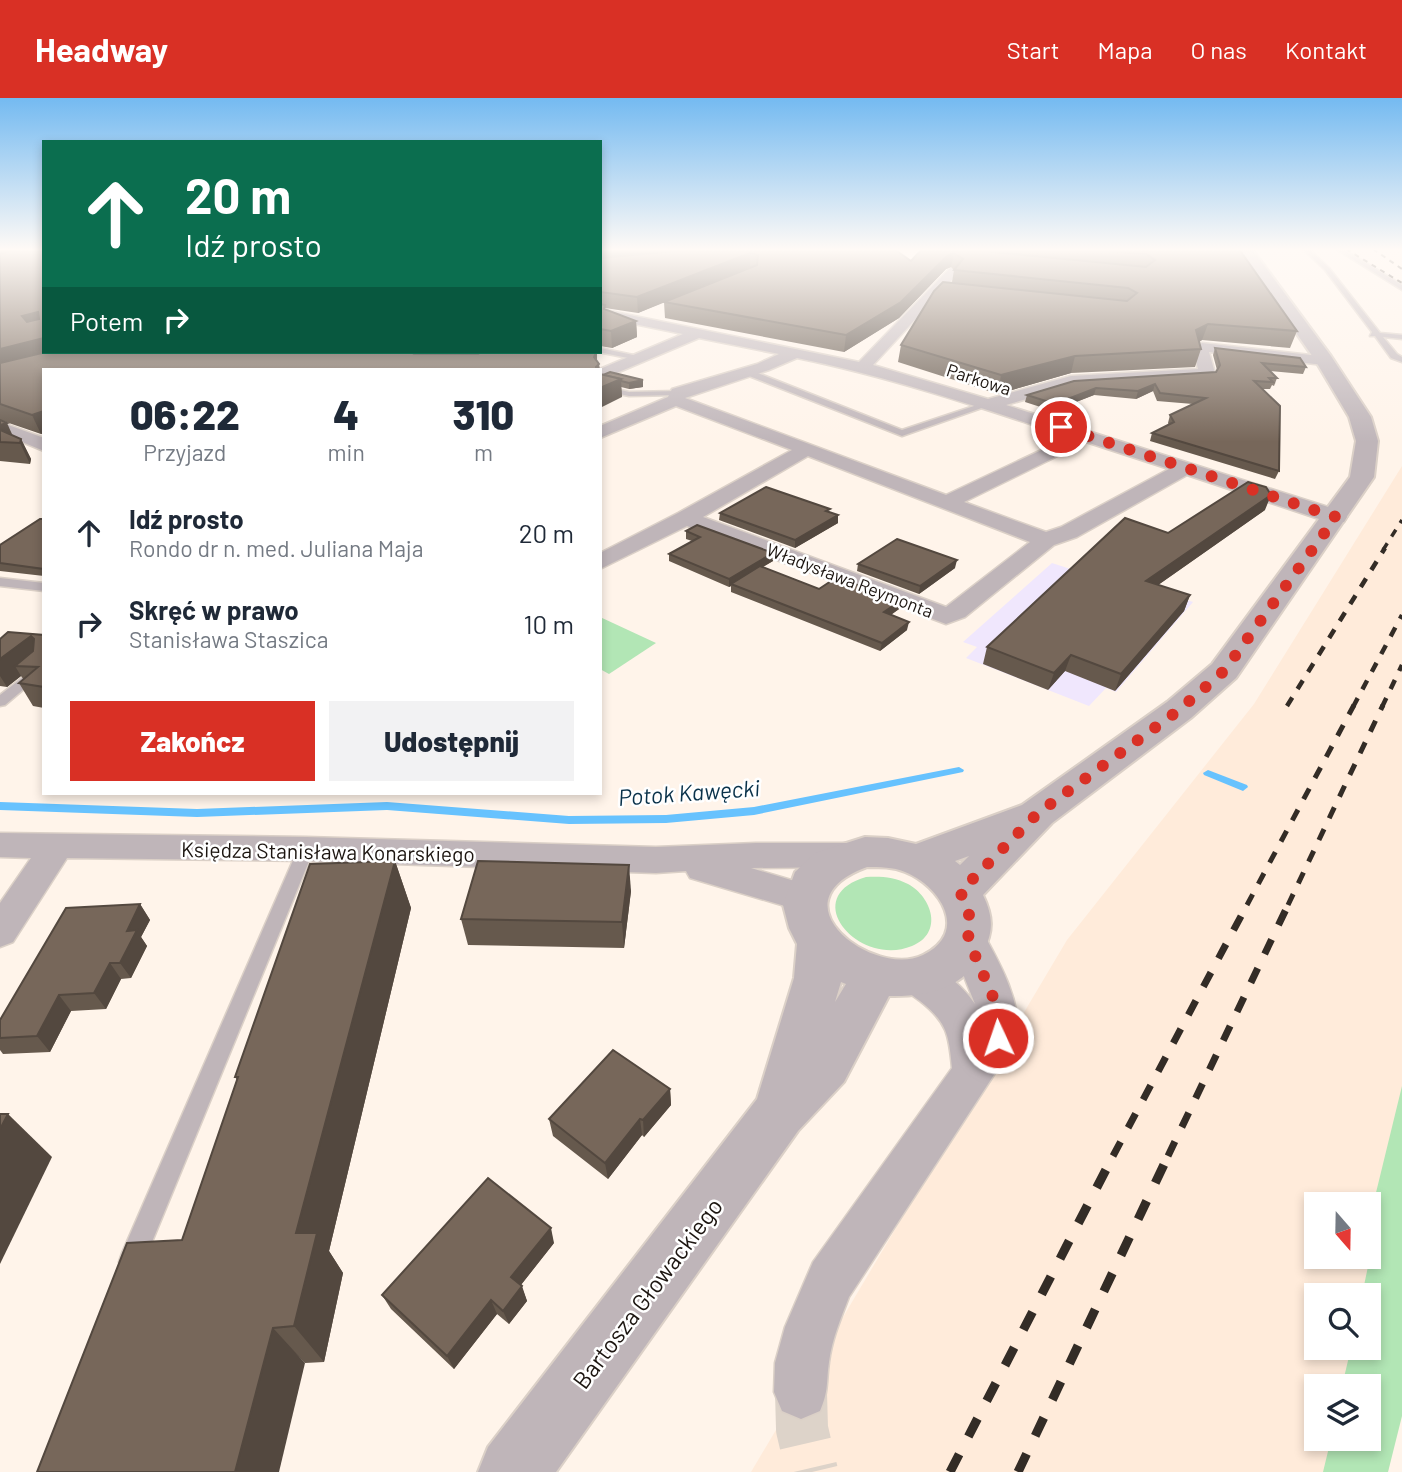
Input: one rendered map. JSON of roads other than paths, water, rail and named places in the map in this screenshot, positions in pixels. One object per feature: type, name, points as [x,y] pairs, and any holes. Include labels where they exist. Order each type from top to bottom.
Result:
[{"type":"street","name":"Parkowa","points":[[602,313],[863,367],[1087,435],[1336,517]]},
{"type":"street","points":[[638,321],[657,313]]},
{"type":"street","points":[[863,367],[915,313]]},
{"type":"street","points":[[960,892],[1038,813],[1168,718],[1224,671],[1362,477],[1367,440],[1360,417],[1291,313]]},
{"type":"street","points":[[602,373],[698,333]]},
{"type":"street","points":[[989,404],[1071,381],[1207,373],[1200,348],[1202,347],[1324,360]]},
{"type":"street","points":[[602,432],[677,396],[795,353]]},
{"type":"street","points":[[677,396],[807,449],[1046,540]]},
{"type":"street","points":[[0,426],[42,444]]},
{"type":"street","points":[[947,502],[1087,435]]},
{"type":"street","points":[[602,561],[686,518],[807,449]]},
{"type":"street","name":"Władysława Reymonta","points":[[686,518],[946,616],[956,612],[1046,540],[1069,532],[1186,468]]},
{"type":"street","points":[[917,860],[1038,813]]},
{"type":"street","name":"Księdza Stanisława Konarskiego","points":[[0,845],[306,849],[656,860],[756,855],[848,855]]},
{"type":"street","points":[[0,932],[57,846]]},
{"type":"street","points":[[896,976],[934,972],[961,953],[968,939],[968,907],[960,892],[941,873],[917,860],[882,852],[848,855],[828,865],[813,879],[805,898],[805,914],[810,929],[820,944],[835,958],[854,968],[896,976],[950,999],[971,1036],[973,1071]]},
{"type":"street","name":"Księdza Stanisława Konarskiego","points":[[656,860],[749,880],[805,898]]},
{"type":"street","points":[[801,1392],[802,1363],[811,1327],[831,1279],[998,1038],[996,1004],[968,939]]},
{"type":"street","name":"Bartosza Głowackiego","points":[[779,1113],[818,978],[820,944]]},
{"type":"street","name":"Bartosza Głowackiego","points":[[513,1472],[779,1113],[826,1066],[896,976]]},
{"type":"lane","points":[[1350,313],[1366,333],[1402,337]]},
{"type":"lane","points":[[1361,313],[1394,356],[1402,360]]},
{"type":"lane","points":[[602,350],[638,358]]},
{"type":"lane","points":[[747,372],[902,433],[989,404]]},
{"type":"lane","points":[[602,387],[629,394],[677,396]]},
{"type":"lane","points":[[0,582],[42,587]]},
{"type":"lane","points":[[0,702],[42,667]]},
{"type":"lane","points":[[123,1279],[306,849]]},
{"type":"waterway","name":"Potok Kawęcki","points":[[0,806],[197,813],[387,806],[569,820],[666,819],[754,811],[959,770]]},
{"type":"waterway","name":"Potok Kawęcki","points":[[1208,773],[1243,787]]},
{"type":"tunnel","points":[[801,1392],[802,1429],[812,1472]]},
{"type":"railway","points":[[1383,550],[1402,520]]},
{"type":"railway","points":[[1287,706],[1385,548]]},
{"type":"railway","points":[[1353,707],[1402,615]]},
{"type":"railway","points":[[1382,707],[1402,665]]},
{"type":"railway","points":[[1247,905],[1354,705]]},
{"type":"railway","points":[[1288,905],[1383,705]]},
{"type":"railway","points":[[1113,1156],[1248,903]]},
{"type":"railway","points":[[1168,1156],[1289,903]]},
{"type":"railway","points":[[950,1472],[1114,1154]]},
{"type":"railway","points":[[1018,1472],[1169,1154]]}]
